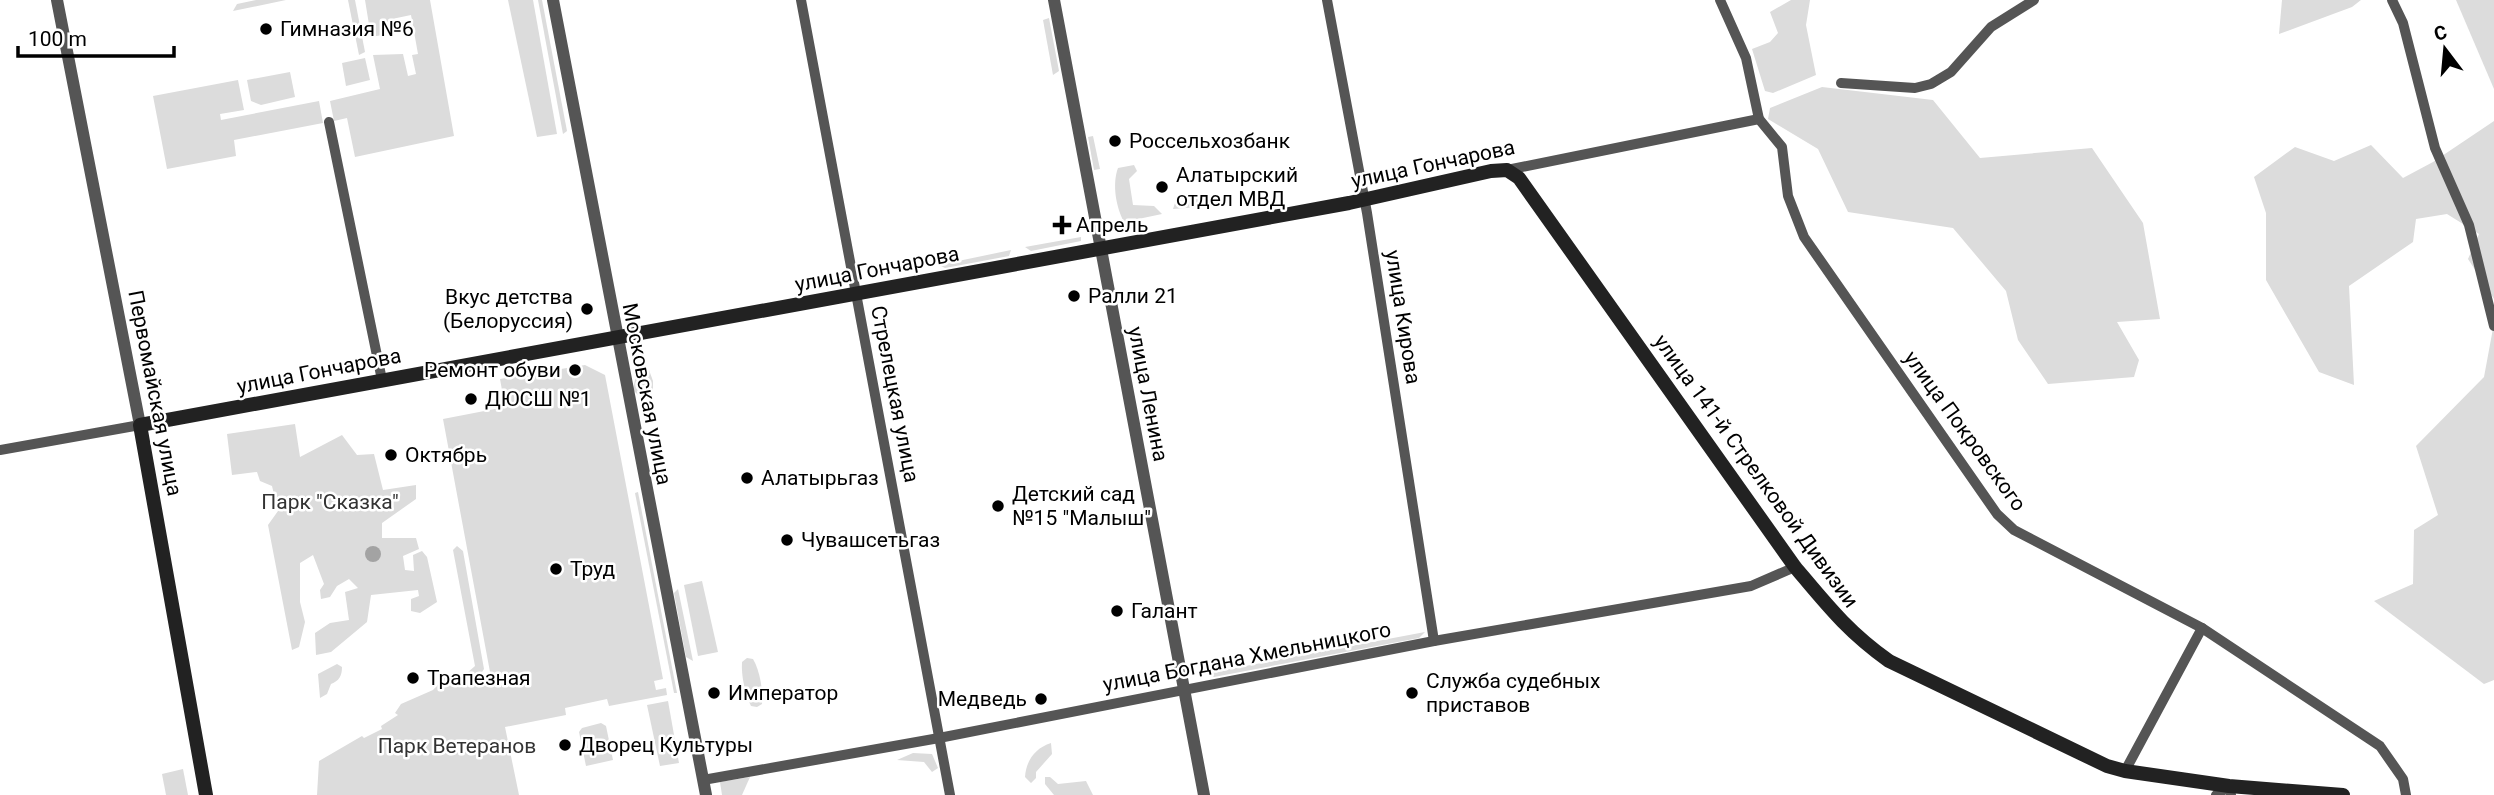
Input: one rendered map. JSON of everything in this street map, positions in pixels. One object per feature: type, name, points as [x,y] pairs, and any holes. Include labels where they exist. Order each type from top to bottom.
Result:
[{"type":"main road","name":"улица Гончарова","points":[[140,425],[1365,200],[1491,171],[1507,170]]},
{"type":"main road","name":"улица 141-й Стрелковой Дивизии","points":[[1507,170],[1519,178],[1795,567],[1841,622],[1864,643],[1889,661],[2091,759],[2125,771],[2230,790],[2343,795]]},
{"type":"main road","name":"Первомайская улица","points":[[140,425],[206,795]]},
{"type":"street","name":"Первомайская улица","points":[[57,0],[140,425]]},
{"type":"street","name":"Московская улица","points":[[553,0],[706,795]]},
{"type":"street","name":"Стрелецкая улица","points":[[801,0],[950,795]]},
{"type":"street","name":"улица Ленина","points":[[1054,0],[1204,795]]},
{"type":"street","name":"улица Кирова","points":[[1327,0],[1365,200],[1434,640]]},
{"type":"street","name":"улица Покровского","points":[[1720,0],[1746,58],[1759,118],[1782,147],[1788,196],[1804,237],[1997,514],[2014,530],[2202,628],[2380,746],[2403,779],[2406,795]]},
{"type":"street","points":[[1841,83],[1915,88],[1931,84],[1951,72],[1991,27],[2034,0]]},
{"type":"street","points":[[2392,0],[2403,23],[2435,148],[2469,225],[2494,326]]},
{"type":"street","name":"улица Гончарова","points":[[1507,170],[1759,118]]},
{"type":"street","points":[[330,122],[382,380]]},
{"type":"street","name":"улица Гончарова","points":[[0,450],[140,425]]},
{"type":"street","name":"улица Богдана Хмельницкого","points":[[703,780],[939,738],[1434,640],[1751,586],[1795,567]]},
{"type":"street","points":[[2125,771],[2202,628]]},
{"type":"street","points":[[2216,795],[2230,790]]},
{"type":"green space","points":[[256,0],[286,0],[233,11],[237,4]]},
{"type":"green space","points":[[348,0],[355,0],[365,52],[359,55]]},
{"type":"green space","points":[[365,0],[430,0],[454,136],[355,157],[347,118],[334,121],[330,101],[380,89],[373,55],[403,54],[408,76],[416,74],[412,55],[418,54],[411,15],[392,19],[394,33],[371,37]]},
{"type":"green space","points":[[508,0],[533,0],[557,134],[537,137]]},
{"type":"green space","points":[[538,0],[542,0],[567,131],[563,134]]},
{"type":"green space","points":[[1791,0],[1810,0],[1806,25],[1816,75],[1773,93],[1765,91],[1752,49],[1770,42],[1778,33],[1770,12]]},
{"type":"green space","points":[[2282,0],[2361,0],[2352,7],[2279,34]]},
{"type":"green space","points":[[2456,0],[2494,0],[2494,89]]},
{"type":"green space","points":[[1049,18],[1059,71],[1053,75],[1043,20]]},
{"type":"green space","points":[[365,58],[370,80],[346,86],[342,63]]},
{"type":"green space","points":[[290,72],[295,97],[261,105],[251,101],[247,80]]},
{"type":"green space","points":[[238,80],[244,110],[220,114],[221,120],[319,101],[323,123],[234,140],[236,156],[167,169],[153,96]]},
{"type":"green space","points":[[1822,87],[1933,100],[1980,158],[2092,148],[2143,223],[2160,319],[2117,322],[2139,360],[2134,377],[2048,384],[2018,340],[2006,291],[1953,228],[1848,212],[1818,149],[1768,119],[1770,108]]},
{"type":"green space","points":[[2494,121],[2494,299],[2468,259],[2479,234],[2447,214],[2416,219],[2413,242],[2349,286],[2354,385],[2319,372],[2266,280],[2266,213],[2254,177],[2295,147],[2334,161],[2371,145],[2403,178],[2433,162]]},
{"type":"green space","points":[[1093,136],[1100,169],[1094,170],[1088,137]]},
{"type":"green space","points":[[1134,165],[1137,171],[1129,179],[1133,205],[1154,206],[1162,214],[1124,222],[1116,195],[1116,174],[1118,168]]},
{"type":"green space","points":[[1197,199],[1201,202],[1200,207],[1173,209],[1175,203]]},
{"type":"green space","points":[[1081,237],[1081,241],[1031,251],[1025,247]]},
{"type":"green space","points":[[1011,250],[1009,256],[945,268],[939,265]]},
{"type":"green space","points":[[2494,323],[2494,680],[2484,684],[2374,601],[2413,584],[2414,530],[2438,515],[2416,446],[2484,377]]},
{"type":"green space","name":"Труд","points":[[585,365],[605,375],[663,679],[654,681],[656,690],[666,688],[667,695],[609,706],[607,699],[565,708],[566,715],[505,727],[519,795],[317,795],[319,761],[362,736],[364,738],[382,729],[381,726],[398,715],[395,713],[401,704],[433,690],[445,677],[467,673],[475,666],[453,550],[457,546],[463,551],[484,669],[478,678],[490,672],[443,419],[505,407],[500,379]]},
{"type":"green space","points":[[637,370],[649,370],[653,391],[639,396],[633,390]]},
{"type":"green space","name":"Парк \"Сказка\"","points":[[295,424],[300,457],[342,435],[357,455],[374,454],[383,490],[416,485],[416,499],[382,523],[382,538],[416,538],[419,549],[403,556],[405,570],[414,571],[413,555],[422,551],[427,557],[437,602],[420,613],[411,611],[411,599],[419,596],[418,590],[371,595],[367,622],[331,652],[316,655],[315,633],[330,623],[349,620],[345,592],[358,588],[349,579],[337,586],[330,597],[321,599],[320,590],[324,584],[313,555],[300,563],[300,602],[305,622],[299,647],[292,650],[268,525],[278,511],[272,486],[260,481],[257,472],[232,475],[227,434]]},
{"type":"green space","points":[[638,492],[677,693],[674,693],[635,493]]},
{"type":"green space","points":[[702,581],[718,652],[698,656],[684,585]]},
{"type":"green space","points":[[678,589],[693,661],[686,657],[674,593]]},
{"type":"green space","points":[[1425,632],[1419,638],[1214,677],[1208,673]]},
{"type":"green space","points":[[747,658],[753,659],[758,669],[762,704],[757,707],[751,706],[744,684],[742,662]]},
{"type":"green space","points":[[337,664],[342,667],[341,676],[331,684],[327,694],[320,698],[318,674]]},
{"type":"green space","points":[[668,701],[679,763],[660,766],[647,705]]},
{"type":"green space","points":[[601,723],[606,726],[613,760],[586,766],[579,732],[582,728]]},
{"type":"green space","points":[[1051,743],[1052,754],[1036,772],[1036,778],[1031,783],[1025,777],[1029,761],[1040,748]]},
{"type":"green space","points":[[913,753],[932,754],[938,768],[932,772],[924,762],[897,760]]},
{"type":"green space","points":[[183,769],[188,795],[166,795],[162,774]]},
{"type":"green space","points":[[750,777],[742,795],[722,795],[720,782]]},
{"type":"green space","points":[[1045,777],[1050,777],[1058,784],[1086,781],[1093,795],[1054,795],[1045,784]]},
{"type":"shaded area","points":[[370,546],[376,546],[381,554],[379,560],[370,562],[365,557],[365,551]]},
{"type":"place","name":"Гимназия №6","points":[[266,29]]},
{"type":"place","name":"Россельхозбанк","points":[[1115,141]]},
{"type":"place","name":"Алатырский отдел МВД","points":[[1162,187]]},
{"type":"place","name":"Апрель","points":[[1062,225]]},
{"type":"place","name":"Ралли 21","points":[[1074,296]]},
{"type":"place","name":"Вкус детства (Белоруссия)","points":[[587,309]]},
{"type":"place","name":"Ремонт обуви","points":[[575,370]]},
{"type":"place","name":"ДЮСШ №1","points":[[471,399]]},
{"type":"place","name":"Октябрь","points":[[391,455]]},
{"type":"place","name":"Алатырьгаз","points":[[747,478]]},
{"type":"place","name":"Детский сад №15 \"Малыш\"","points":[[998,506]]},
{"type":"place","name":"Чувашсетьгаз","points":[[787,540]]},
{"type":"place","name":"Труд","points":[[556,569]]},
{"type":"place","name":"Галант","points":[[1117,611]]},
{"type":"place","name":"Трапезная","points":[[413,678]]},
{"type":"place","name":"Император","points":[[714,693]]},
{"type":"place","name":"Служба судебных приставов","points":[[1412,693]]},
{"type":"place","name":"Медведь","points":[[1041,699]]},
{"type":"place","name":"Дворец Культуры","points":[[565,745]]},
{"type":"park label","name":"Парк Ветеранов","points":[[457,746]]}]
